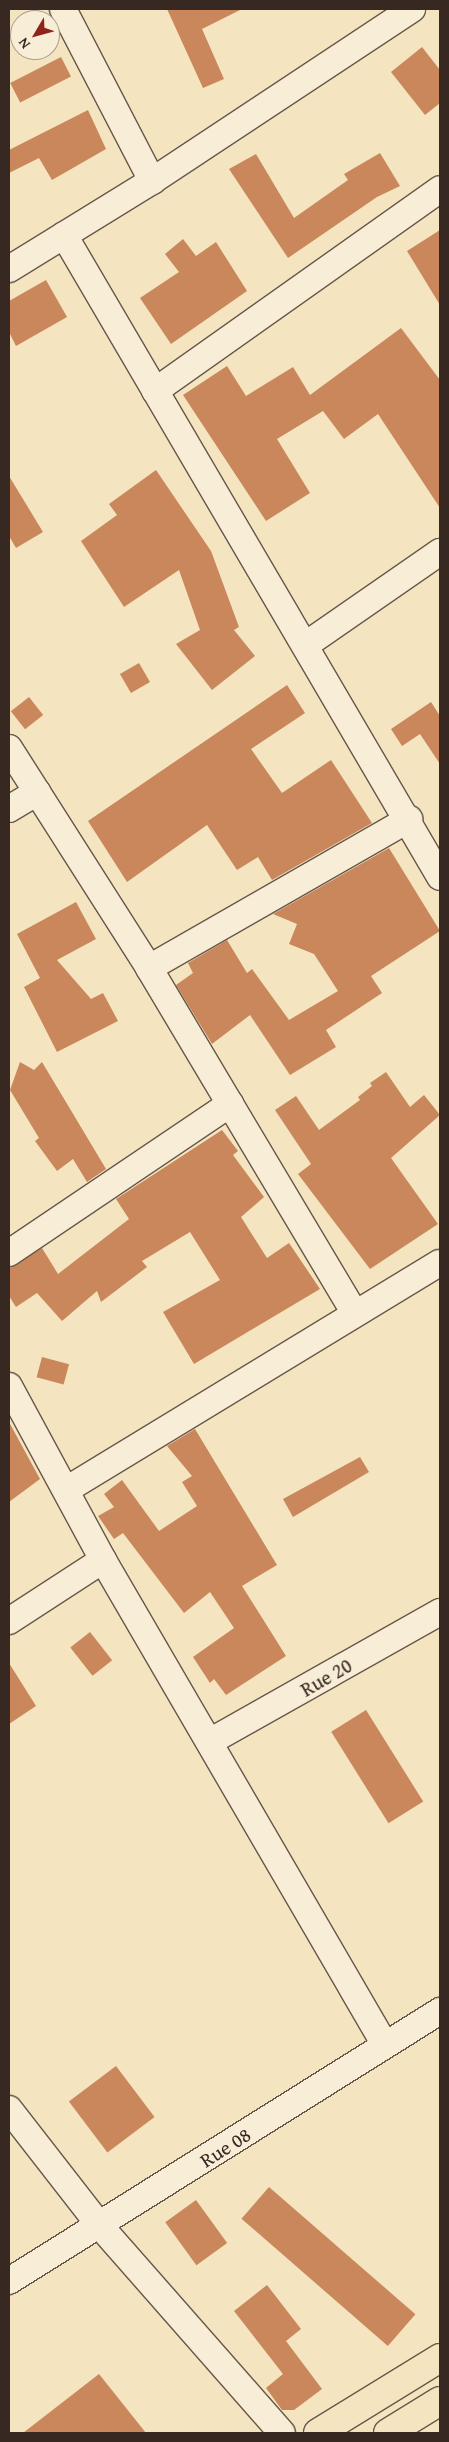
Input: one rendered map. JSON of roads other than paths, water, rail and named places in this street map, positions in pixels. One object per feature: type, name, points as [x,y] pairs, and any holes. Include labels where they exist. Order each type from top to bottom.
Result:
[{"type":"main road","points":[[318,2433],[440,2358]]},
{"type":"main road","points":[[388,2433],[440,2401]]},
{"type":"street","points":[[64,9],[152,182]]},
{"type":"street","points":[[9,269],[152,182],[406,10]]},
{"type":"street","points":[[155,391],[440,189]]},
{"type":"street","points":[[64,235],[307,644],[440,877]]},
{"type":"street","points":[[307,644],[440,552]]},
{"type":"street","points":[[9,748],[149,968],[355,1313]]},
{"type":"street","points":[[9,810],[36,792]]},
{"type":"street","points":[[149,968],[408,819]]},
{"type":"street","points":[[9,1253],[230,1104]]},
{"type":"street","points":[[66,1490],[440,1263]]},
{"type":"street","points":[[9,1386],[103,1560],[211,1742],[385,2045]]},
{"type":"street","points":[[9,1621],[103,1560]]},
{"type":"street","name":"Rue 20","points":[[211,1742],[440,1612]]},
{"type":"street","name":"Rue 08","points":[[9,2281],[101,2227],[440,2011]]},
{"type":"street","points":[[9,2109],[101,2227],[282,2433]]}]
